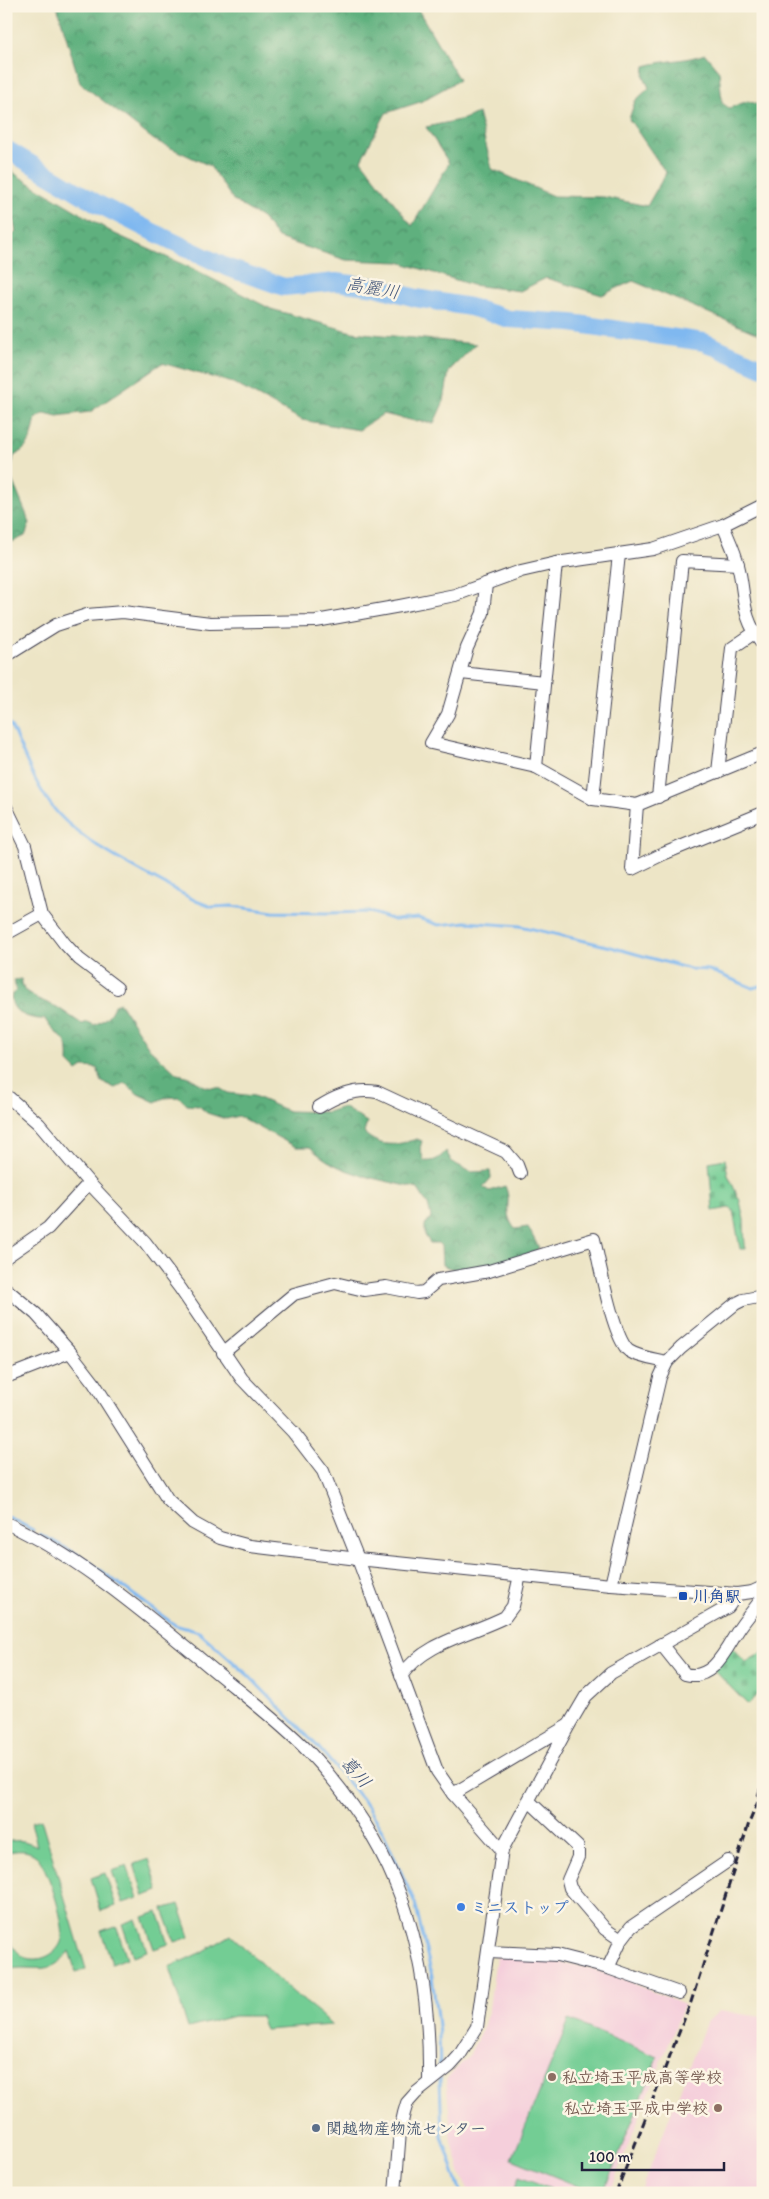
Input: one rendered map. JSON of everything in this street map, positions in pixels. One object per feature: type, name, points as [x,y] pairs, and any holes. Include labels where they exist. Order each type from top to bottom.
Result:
[{"type":"street","points":[[6,656],[56,624],[87,615],[123,612],[210,623],[316,621],[455,595],[521,571],[556,563],[653,549],[723,525],[763,505]]},
{"type":"street","points":[[723,525],[738,564],[743,605],[754,633],[763,644]]},
{"type":"street","points":[[593,799],[619,554]]},
{"type":"street","points":[[658,797],[682,561],[738,564]]},
{"type":"street","points":[[536,767],[556,563]]},
{"type":"street","points":[[486,584],[483,613],[467,648],[448,714],[431,743],[536,767],[593,799],[637,805],[763,753]]},
{"type":"street","points":[[718,772],[732,648],[754,633]]},
{"type":"street","points":[[461,673],[544,682]]},
{"type":"street","points":[[637,805],[632,869],[663,854],[763,813]]},
{"type":"street","points":[[8,811],[25,846],[42,914],[79,959],[117,988]]},
{"type":"street","points":[[6,934],[42,914]]},
{"type":"street","points":[[319,1107],[333,1098],[364,1090],[377,1092],[506,1152],[517,1165],[520,1173]]},
{"type":"street","points":[[6,1095],[39,1124],[89,1183],[145,1242],[180,1288],[242,1379],[293,1432],[323,1471],[358,1559],[437,1772],[453,1794],[502,1850]]},
{"type":"street","points":[[6,1256],[48,1228],[89,1183]]},
{"type":"street","points":[[223,1353],[294,1294],[335,1283],[364,1290],[386,1288],[417,1293],[424,1292],[438,1280],[489,1271],[594,1239],[614,1321],[627,1349],[635,1354],[667,1362]]},
{"type":"street","points":[[6,1289],[36,1314],[70,1352],[94,1383],[168,1500],[193,1523],[220,1538],[250,1546],[358,1559],[611,1585],[737,1594],[752,1592],[763,1587]]},
{"type":"street","points":[[611,1585],[660,1377],[667,1362],[734,1304],[763,1296]]},
{"type":"street","points":[[6,1377],[70,1352]]},
{"type":"street","points":[[6,1523],[26,1532],[70,1560],[137,1607],[277,1723],[319,1764],[354,1807],[374,1838],[407,1910],[417,1945],[429,2021],[435,2077]]},
{"type":"street","points":[[401,1676],[410,1664],[424,1652],[505,1617],[513,1606],[520,1575]]},
{"type":"street","points":[[395,2193],[400,2131],[404,2113],[408,2103],[459,2056],[477,2027],[502,1850],[569,1725],[586,1696],[611,1673],[728,1606],[737,1594]]},
{"type":"street","points":[[661,1644],[685,1674],[691,1675],[709,1669],[721,1660],[741,1625],[763,1597]]},
{"type":"street","points":[[453,1794],[569,1725]]},
{"type":"street","points":[[529,1801],[578,1847],[578,1857],[568,1880],[570,1888],[605,1929],[621,1940]]},
{"type":"street","points":[[608,1968],[621,1940],[638,1922],[728,1861]]},
{"type":"street","points":[[488,1952],[557,1955],[608,1968],[680,1993]]},
{"type":"shaded area","name":"私立埼玉平成高等学校","points":[[496,1957],[564,1963],[593,1969],[623,1979],[684,2005],[609,2193],[470,2193],[461,2175],[452,2142],[446,2079],[468,2057],[482,2030],[489,2009]]},
{"type":"shaded area","name":"私立埼玉平成中学校","points":[[719,2011],[763,2017],[763,2193],[640,2193],[706,2023]]},
{"type":"green space","points":[[57,6],[416,6],[459,80],[420,102],[386,113],[361,160],[412,226],[449,163],[426,127],[464,119],[478,113],[492,169],[553,196],[604,197],[647,206],[666,173],[629,119],[635,101],[649,88],[644,76],[645,66],[705,54],[719,71],[722,103],[729,108],[748,101],[763,106],[763,336],[633,281],[602,295],[546,278],[520,291],[472,285],[399,262],[346,260],[278,238],[262,218],[234,201],[210,166],[154,140],[80,83]]},
{"type":"green space","points":[[6,166],[18,176],[115,234],[191,268],[271,309],[352,332],[476,344],[449,371],[444,401],[434,423],[383,414],[359,430],[302,420],[233,383],[162,363],[90,412],[57,416],[45,413],[36,418],[28,444],[14,456],[10,475],[30,523],[25,536],[12,542],[6,528],[6,240],[16,232],[6,183]]},
{"type":"green space","points":[[21,979],[24,990],[38,999],[57,1007],[82,1024],[88,1022],[94,1025],[101,1022],[109,1015],[114,1005],[120,1003],[149,1048],[177,1074],[187,1076],[206,1087],[219,1088],[228,1093],[254,1096],[288,1111],[327,1112],[343,1107],[367,1122],[364,1133],[377,1142],[396,1144],[417,1139],[422,1141],[420,1148],[424,1161],[436,1159],[446,1151],[452,1162],[471,1172],[490,1171],[491,1178],[483,1187],[489,1191],[505,1186],[511,1222],[515,1229],[528,1227],[539,1248],[515,1260],[482,1268],[459,1270],[442,1265],[441,1246],[438,1243],[430,1243],[425,1235],[425,1225],[431,1217],[428,1205],[418,1189],[347,1171],[334,1165],[310,1147],[296,1147],[238,1116],[226,1119],[207,1113],[199,1106],[187,1105],[179,1097],[164,1098],[155,1102],[138,1094],[125,1083],[115,1088],[102,1082],[97,1068],[83,1067],[77,1071],[68,1062],[65,1041],[45,1019],[21,1014],[13,1006],[12,994],[16,991],[14,980]]},
{"type":"green space","points":[[725,1159],[728,1175],[740,1201],[744,1220],[745,1249],[740,1249],[733,1210],[729,1208],[713,1211],[709,1162]]},
{"type":"green space","points":[[732,1648],[746,1662],[763,1652],[763,1690],[748,1705],[713,1669]]},
{"type":"green space","points":[[41,1819],[86,1969],[76,1972],[69,1951],[62,1960],[48,1967],[7,1970],[6,1966],[6,1925],[16,1950],[24,1957],[31,1959],[44,1958],[50,1955],[60,1945],[62,1939],[61,1921],[55,1895],[40,1861],[33,1854],[25,1851],[6,1853],[6,1842],[22,1841],[37,1846],[31,1822]]},
{"type":"green space","points":[[149,1859],[159,1891],[144,1896],[134,1864]]},
{"type":"green space","points":[[127,1866],[138,1898],[123,1903],[112,1871]]},
{"type":"green space","points":[[105,1873],[116,1906],[101,1911],[91,1878]]},
{"type":"green space","points":[[179,1904],[190,1937],[175,1942],[163,1909]]},
{"type":"green space","points":[[158,1912],[169,1944],[154,1949],[143,1917]]},
{"type":"green space","points":[[136,1919],[147,1951],[133,1956],[122,1924]]},
{"type":"green space","points":[[116,1926],[127,1958],[112,1964],[101,1931]]},
{"type":"green space","points":[[231,1935],[332,2025],[265,2030],[260,2016],[234,2016],[188,2028],[169,1967],[204,1951]]},
{"type":"green space","points":[[569,2020],[658,2057],[603,2193],[595,2193],[512,2159]]},
{"type":"green space","points":[[519,2177],[551,2189],[549,2193],[514,2191]]},
{"type":"waterway","name":"高麗川","points":[[6,149],[98,204],[151,231],[226,267],[284,287],[336,282],[376,287],[416,298],[470,307],[509,319],[571,323],[704,342],[763,368]]},
{"type":"waterway","points":[[6,722],[11,726],[30,770],[48,801],[68,824],[102,849],[121,860],[196,901],[212,907],[232,906],[273,912],[370,912],[394,920],[418,918],[439,925],[466,922],[520,926],[611,947],[690,969],[709,970],[753,988],[763,985]]},
{"type":"waterway","name":"葛川","points":[[6,1516],[33,1530]]},
{"type":"waterway","name":"葛川","points":[[40,1534],[81,1556],[175,1625],[199,1632],[249,1676],[318,1747],[362,1799],[382,1830],[415,1903],[432,1976],[439,2034],[440,2070]]},
{"type":"waterway","name":"葛川","points":[[440,2079],[442,2136],[461,2193]]},
{"type":"railway","points":[[758,1796],[763,1779]]},
{"type":"railway","points":[[616,2193],[691,2002],[749,1823],[763,1790]]},
{"type":"place","name":"川角駅","points":[[683,1596]]},
{"type":"place","name":"ミニストップ","points":[[461,1907]]},
{"type":"place","name":"私立埼玉平成高等学校","points":[[552,2077]]},
{"type":"place","name":"私立埼玉平成中学校","points":[[718,2108]]},
{"type":"place","name":"関越物産物流センター","points":[[316,2128]]}]
